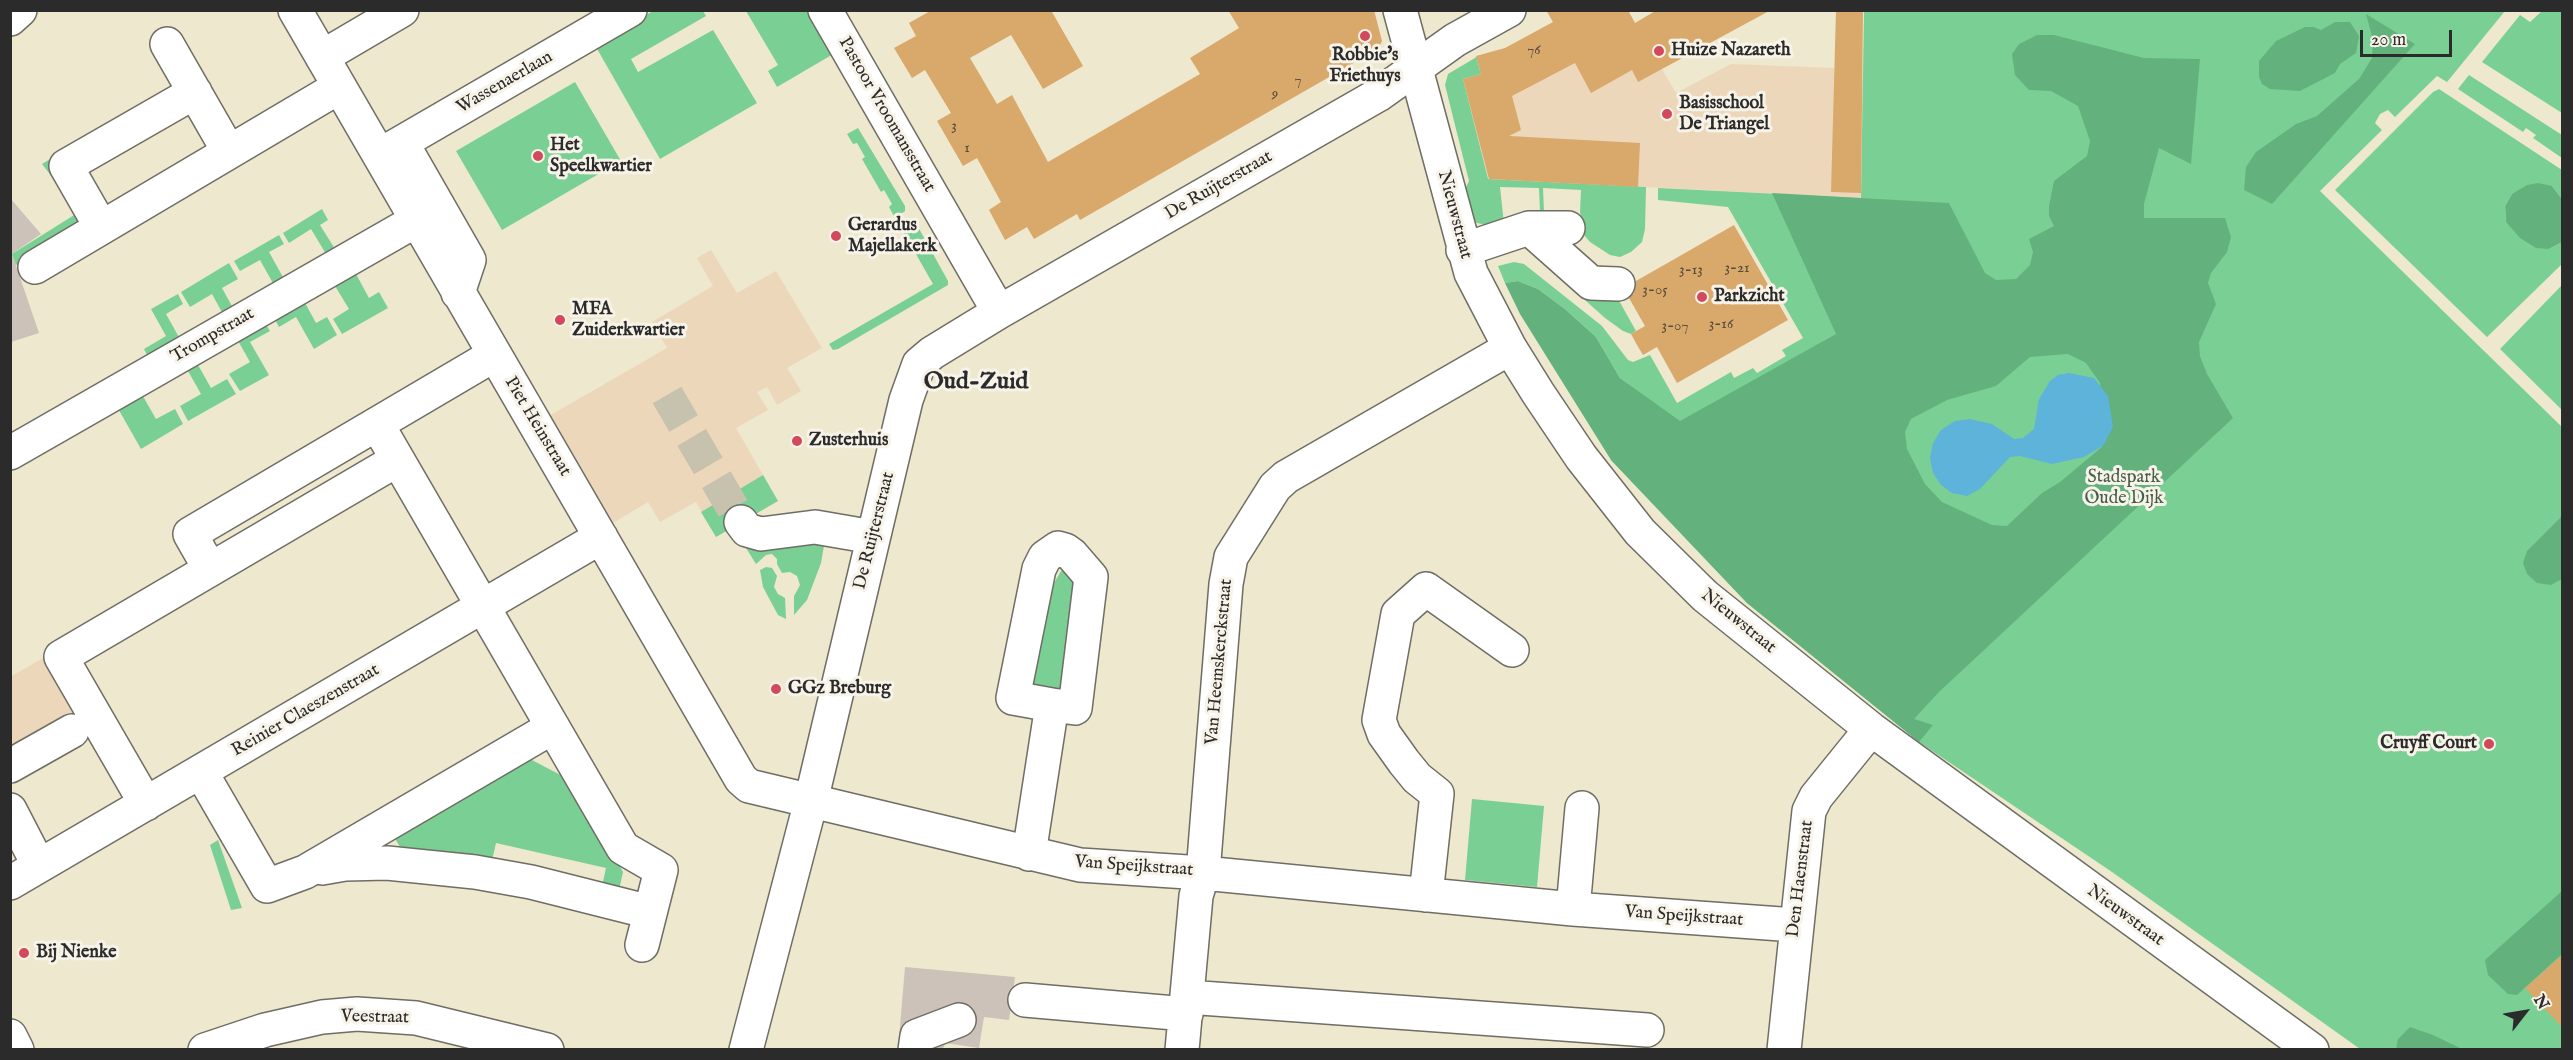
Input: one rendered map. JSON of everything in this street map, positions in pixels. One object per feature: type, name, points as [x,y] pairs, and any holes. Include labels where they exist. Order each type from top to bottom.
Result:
[{"type":"street","points":[[10,18],[20,10]]},
{"type":"street","name":"Piet Heinstraat","points":[[295,10],[339,87],[391,149],[417,220],[745,783],[757,789],[811,801]]},
{"type":"street","points":[[322,57],[402,10]]},
{"type":"street","name":"Wassenaerlaan","points":[[391,149],[630,10]]},
{"type":"street","name":"Pastoor Vroomansstraat","points":[[825,10],[999,312]]},
{"type":"street","name":"Nieuwstraat","points":[[1400,10],[1463,250],[1479,291],[1510,348],[1581,457],[1653,547],[1705,596],[1871,729],[2312,1050]]},
{"type":"street","name":"De Ruijterstraat","points":[[746,1050],[811,801],[873,537],[916,369],[932,353],[999,312],[1378,95],[1455,40],[1509,10]]},
{"type":"street","points":[[167,45],[229,152]]},
{"type":"street","points":[[35,267],[339,87]]},
{"type":"street","points":[[101,227],[66,166],[195,92]]},
{"type":"street","points":[[391,149],[469,260],[458,293]]},
{"type":"street","name":"Trompstraat","points":[[10,453],[417,220]]},
{"type":"street","points":[[1529,228],[1591,283],[1617,284]]},
{"type":"street","points":[[1463,250],[1529,228],[1568,228]]},
{"type":"street","name":"Van Heemskerckstraat","points":[[1182,1050],[1196,896],[1203,873],[1226,584],[1229,564],[1236,548],[1275,487],[1286,477],[1510,348]]},
{"type":"street","points":[[210,569],[190,534],[494,355]]},
{"type":"street","points":[[376,424],[623,848],[661,870],[642,945]]},
{"type":"street","points":[[146,804],[61,657],[398,460]]},
{"type":"street","points":[[741,522],[747,530],[761,534],[815,527],[873,537]]},
{"type":"street","name":"Reinier Claeszenstraat","points":[[10,883],[601,537]]},
{"type":"street","points":[[1426,895],[1437,794],[1417,778],[1404,762],[1384,734],[1379,720],[1398,614],[1426,589],[1512,650]]},
{"type":"street","points":[[1029,854],[1052,705]]},
{"type":"street","points":[[10,741],[38,724]]},
{"type":"street","points":[[305,872],[553,727]]},
{"type":"street","name":"Den Haenstraat","points":[[1784,1050],[1795,925],[1809,811],[1816,797],[1871,729]]},
{"type":"street","points":[[10,766],[72,731]]},
{"type":"street","points":[[201,772],[267,886],[305,872],[345,864],[387,863],[475,872],[531,882],[650,912]]},
{"type":"street","name":"Van Speijkstraat","points":[[811,801],[1092,867],[1203,873],[1574,909],[1795,925]]},
{"type":"street","points":[[1574,909],[1582,808]]},
{"type":"street","points":[[10,810],[39,866]]},
{"type":"street","points":[[1025,1000],[1187,1005],[1647,1030]]},
{"type":"street","name":"Veestraat","points":[[205,1050],[265,1030],[333,1016],[391,1015],[457,1039],[547,1050]]},
{"type":"street","points":[[915,1050],[917,1036],[959,1020]]},
{"type":"street","points":[[10,1036],[17,1050]]},
{"type":"shaded area","name":"Basisschool De Triangel","points":[[1562,10],[1628,11],[1635,23],[1614,33],[1662,69],[1676,93],[1731,64],[1834,68],[1835,78],[1864,79],[1861,198],[1488,179],[1463,79],[1480,74],[1477,60],[1480,55],[1501,54],[1555,26],[1550,17]]},
{"type":"shaded area","points":[[10,198],[41,234],[12,254],[39,333],[11,342]]},
{"type":"shaded area","points":[[711,250],[737,293],[776,271],[822,348],[787,368],[801,391],[777,405],[767,387],[757,392],[768,410],[736,428],[778,501],[716,537],[696,502],[660,522],[648,502],[611,524],[549,416],[667,348],[652,322],[713,286],[697,258]]},
{"type":"shaded area","points":[[43,658],[76,715],[11,754],[10,677]]},
{"type":"shaded area","points":[[905,967],[1015,977],[1009,1020],[984,1017],[979,1048],[945,1043],[943,1049],[898,1050]]},
{"type":"green space","points":[[653,11],[703,11],[706,16],[631,59],[638,72],[713,30],[757,103],[660,159],[596,47],[589,48]]},
{"type":"green space","points":[[746,11],[810,11],[835,53],[777,87],[768,71],[778,65]]},
{"type":"green space","name":"Stadspark Oude Dijk","points":[[1864,11],[2505,11],[2447,82],[2437,76],[2395,117],[2388,110],[2380,114],[2375,123],[2382,130],[2320,191],[2562,427],[2562,1049],[2360,1049],[2112,872],[1919,742],[1747,603],[1611,460],[1679,422],[1620,378],[1596,337],[1565,309],[1538,289],[1518,281],[1505,283],[1498,266],[1514,262],[1524,264],[1602,326],[1628,360],[1633,362],[1650,355],[1677,403],[1731,372],[1734,378],[1753,368],[1757,373],[1786,356],[1782,350],[1803,338],[1728,207],[1658,200],[1658,188],[1861,198]]},
{"type":"green space","points":[[2542,11],[2562,11],[2562,113],[2482,62],[2520,15],[2530,22]]},
{"type":"green space","points":[[2366,14],[2415,44],[2272,204],[2244,190],[2246,167],[2256,152],[2296,124],[2317,116],[2359,79],[2372,58],[2373,40]]},
{"type":"green space","points":[[2335,22],[2350,22],[2359,36],[2356,53],[2340,64],[2335,73],[2300,91],[2270,89],[2262,84],[2259,77],[2259,61],[2276,41],[2305,27],[2321,30]]},
{"type":"green space","points":[[2037,35],[2054,35],[2144,58],[2200,59],[2191,164],[2159,148],[2144,204],[2144,218],[2225,218],[2231,237],[2227,252],[2211,273],[2208,283],[2216,304],[2199,342],[2200,356],[2207,374],[2233,418],[1939,692],[1914,719],[1933,725],[1919,742],[1747,603],[1611,460],[1520,314],[1505,283],[1518,281],[1538,289],[1565,309],[1596,337],[1620,378],[1680,421],[1836,334],[1772,193],[1949,203],[1985,273],[1996,280],[2016,279],[2030,265],[2033,252],[2029,239],[2054,226],[2049,216],[2049,206],[2054,181],[2087,156],[2090,141],[2078,106],[2051,91],[2029,90],[2015,75],[2012,54],[2019,44]],"holes":[[[2068,354],[2086,363],[2100,383],[2103,446],[2060,482],[2042,493],[2007,526],[1992,525],[1942,502],[1925,484],[1907,449],[1905,432],[1911,419],[1947,400],[1996,386],[2030,357]]]},
{"type":"green space","points":[[1480,55],[1477,60],[1481,74],[1463,79],[1488,179],[1646,187],[1645,229],[1642,242],[1631,252],[1620,257],[1610,255],[1590,242],[1584,235],[1580,212],[1581,190],[1543,188],[1544,212],[1540,212],[1539,188],[1500,187],[1504,224],[1492,227],[1474,222],[1464,191],[1469,181],[1445,85],[1448,74]]},
{"type":"green space","points":[[2469,75],[2562,135],[2562,158],[2533,138],[2536,135],[2526,128],[2523,132],[2458,89]]},
{"type":"green space","name":"Het Speelkwartier","points":[[575,82],[621,161],[502,230],[456,151]]},
{"type":"green space","points":[[2439,89],[2562,170],[2562,199],[2552,186],[2512,194],[2505,206],[2506,222],[2549,249],[2562,242],[2562,264],[2487,337],[2335,190],[2433,92]]},
{"type":"green space","points":[[858,128],[905,206],[905,211],[895,218],[889,207],[892,204],[884,190],[881,192],[862,159],[865,157],[857,143],[853,144],[847,134]]},
{"type":"green space","points":[[52,158],[89,222],[16,265],[12,254],[79,212],[42,164]]},
{"type":"green space","points":[[2538,183],[2552,186],[2562,199],[2562,242],[2549,249],[2536,248],[2520,238],[2506,222],[2505,206],[2512,194],[2527,185]]},
{"type":"green space","points":[[322,209],[328,220],[320,225],[335,249],[326,254],[311,229],[289,243],[283,233]]},
{"type":"green space","points":[[910,224],[917,225],[948,281],[948,285],[833,350],[829,344],[933,284],[901,228]]},
{"type":"green space","points":[[279,235],[284,244],[269,252],[284,279],[274,285],[260,260],[240,271],[234,261]]},
{"type":"green space","points":[[229,263],[238,279],[222,288],[233,308],[223,314],[212,294],[190,307],[181,292]]},
{"type":"green space","points":[[1558,273],[1617,297],[1636,331],[1631,334],[1623,331],[1605,318],[1557,275]]},
{"type":"green space","points":[[356,274],[369,298],[379,292],[388,308],[342,334],[333,319],[349,309],[335,286]]},
{"type":"green space","points":[[2562,285],[2562,410],[2500,349]]},
{"type":"green space","points":[[178,294],[183,304],[166,314],[180,339],[148,357],[144,349],[166,336],[151,309]]},
{"type":"green space","points":[[304,301],[316,323],[327,317],[337,335],[314,349],[296,317],[279,327],[274,318]]},
{"type":"green space","points":[[265,323],[270,331],[250,342],[269,375],[240,391],[229,374],[250,362],[237,339]]},
{"type":"green space","points":[[198,365],[211,388],[227,379],[236,394],[188,421],[180,406],[201,394],[188,371]]},
{"type":"green space","points":[[140,391],[156,419],[175,409],[183,424],[141,449],[116,405]]},
{"type":"green space","points":[[763,475],[778,501],[716,537],[701,512]]},
{"type":"green space","points":[[2562,516],[2562,579],[2551,585],[2537,583],[2527,574],[2523,563],[2527,551]]},
{"type":"green space","points":[[741,540],[825,540],[821,563],[807,600],[794,615],[794,596],[800,585],[797,576],[790,572],[782,573],[777,559],[772,554],[766,555],[756,564]]},
{"type":"green space","points":[[766,567],[772,568],[777,576],[774,587],[778,594],[785,598],[786,619],[778,615],[763,587],[760,570]]},
{"type":"green space","points":[[1061,571],[1065,571],[1074,580],[1066,693],[1033,689],[1030,678],[1054,583]]},
{"type":"green space","points":[[530,759],[572,781],[623,872],[618,895],[601,891],[606,868],[496,843],[491,865],[403,852],[394,837]]},
{"type":"green space","points":[[1472,799],[1544,806],[1537,887],[1465,880]]},
{"type":"green space","points":[[218,840],[242,908],[231,910],[210,845]]},
{"type":"green space","points":[[2562,891],[2562,954],[2517,995],[2508,994],[2488,975],[2485,960]]},
{"type":"green space","points":[[2410,1027],[2462,1049],[2396,1049],[2398,1039]]},
{"type":"water","points":[[2069,373],[2094,378],[2108,396],[2113,427],[2103,446],[2084,457],[2052,464],[2020,456],[2010,457],[1980,489],[1967,496],[1952,493],[1941,485],[1933,473],[1930,458],[1933,443],[1941,430],[1955,421],[1970,419],[1992,424],[2014,439],[2023,438],[2034,429],[2039,399],[2050,381],[2058,375]]},
{"type":"building","points":[[932,10],[1054,10],[1052,12],[1083,66],[1043,89],[1011,35],[970,58],[997,104],[1012,95],[1048,162],[1200,74],[1190,58],[1239,28],[1228,10],[1374,10],[1382,41],[1378,49],[1080,220],[1077,214],[1034,239],[1027,227],[1005,240],[989,210],[1001,202],[977,158],[963,166],[937,121],[951,113],[925,70],[912,78],[894,48],[916,36],[909,23]]},
{"type":"building","points":[[1546,10],[1628,10],[1635,23],[1657,10],[1771,10],[1638,82],[1632,70],[1591,93],[1575,63],[1512,96],[1521,130],[1509,136],[1640,143],[1638,187],[1489,179],[1463,79],[1481,74],[1476,56],[1505,48],[1553,22]]},
{"type":"building","points":[[1836,10],[1863,10],[1861,193],[1831,192]]},
{"type":"building","name":"Parkzicht","points":[[1734,225],[1788,320],[1677,383],[1657,347],[1643,355],[1637,345],[1631,334],[1645,326],[1629,298],[1634,293],[1636,281]]},
{"type":"building","points":[[2562,955],[2562,1027],[2525,988]]},
{"type":"tunnel","points":[[667,395],[741,522]]},
{"type":"place","name":"Robbie's Friethuys","points":[[1365,36]]},
{"type":"place","name":"Huize Nazareth","points":[[1659,51]]},
{"type":"place","name":"Basisschool De Triangel","points":[[1667,114]]},
{"type":"place","name":"Het Speelkwartier","points":[[538,156]]},
{"type":"place","name":"Gerardus Majellakerk","points":[[836,236]]},
{"type":"place","name":"Parkzicht","points":[[1702,297]]},
{"type":"place","name":"MFA Zuiderkwartier","points":[[560,320]]},
{"type":"place","name":"Zusterhuis","points":[[797,441]]},
{"type":"place","name":"GGz Breburg","points":[[776,689]]},
{"type":"place","name":"Cruyff Court","points":[[2489,744]]},
{"type":"place","name":"Bij Nienke","points":[[24,953]]},
{"type":"district","name":"Oud-Zuid","points":[[976,383]]}]
